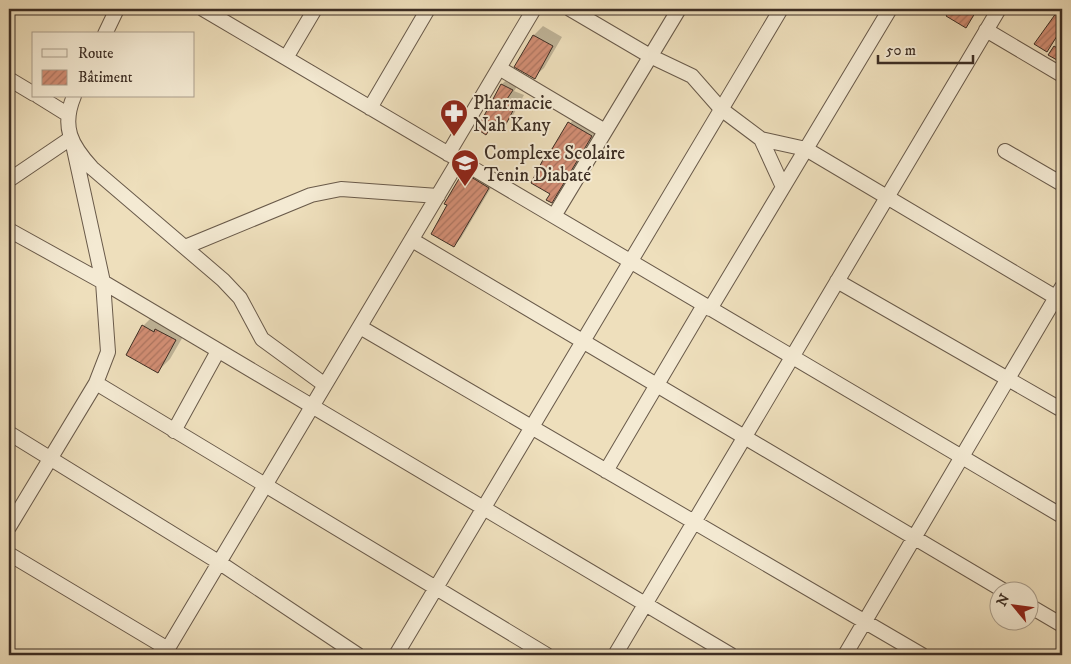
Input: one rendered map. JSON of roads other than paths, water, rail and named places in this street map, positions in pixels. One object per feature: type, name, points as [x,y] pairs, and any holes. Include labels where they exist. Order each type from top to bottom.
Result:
[{"type":"street","points":[[106,32],[117,9]]},
{"type":"street","points":[[204,9],[1062,516]]},
{"type":"street","points":[[286,58],[316,9]]},
{"type":"street","points":[[370,108],[428,9]]},
{"type":"street","points":[[9,554],[166,652],[438,196],[454,157],[499,68],[534,9]]},
{"type":"street","points":[[570,9],[650,56],[692,76],[721,109],[761,139],[806,149],[1060,295],[1008,379],[846,655]]},
{"type":"street","points":[[554,216],[679,9]]},
{"type":"street","points":[[396,655],[780,9]]},
{"type":"street","points":[[606,471],[657,385],[783,187],[890,9]]},
{"type":"street","points":[[615,655],[999,9]]},
{"type":"street","points":[[986,30],[1062,75]]},
{"type":"street","points":[[499,68],[605,131]]},
{"type":"street","points":[[9,79],[32,93]]},
{"type":"street","points":[[41,98],[68,114]]},
{"type":"street","points":[[9,527],[96,384],[108,352],[103,282],[72,143],[68,114],[73,98]]},
{"type":"street","points":[[761,139],[783,187]]},
{"type":"street","points":[[9,180],[72,143]]},
{"type":"street","points":[[72,143],[92,168],[185,247],[240,298],[262,339],[325,385]]},
{"type":"street","points":[[1005,151],[1062,184]]},
{"type":"street","points":[[185,247],[311,195],[341,189],[438,196]]},
{"type":"street","points":[[9,230],[103,282],[731,655]]},
{"type":"street","points":[[412,240],[989,582]]},
{"type":"street","points":[[837,281],[1062,410]]},
{"type":"street","points":[[360,327],[922,655]]},
{"type":"street","points":[[174,430],[218,351]]},
{"type":"street","points":[[96,384],[548,655]]},
{"type":"street","points":[[9,433],[49,460],[220,563],[358,655]]},
{"type":"street","points":[[1038,611],[1062,624]]},
{"type":"place","name":"Pharmacie Nah Kany","points":[[454,137]]},
{"type":"place","name":"Complexe Scolaire Tenin Diabaté","points":[[465,187]]}]
